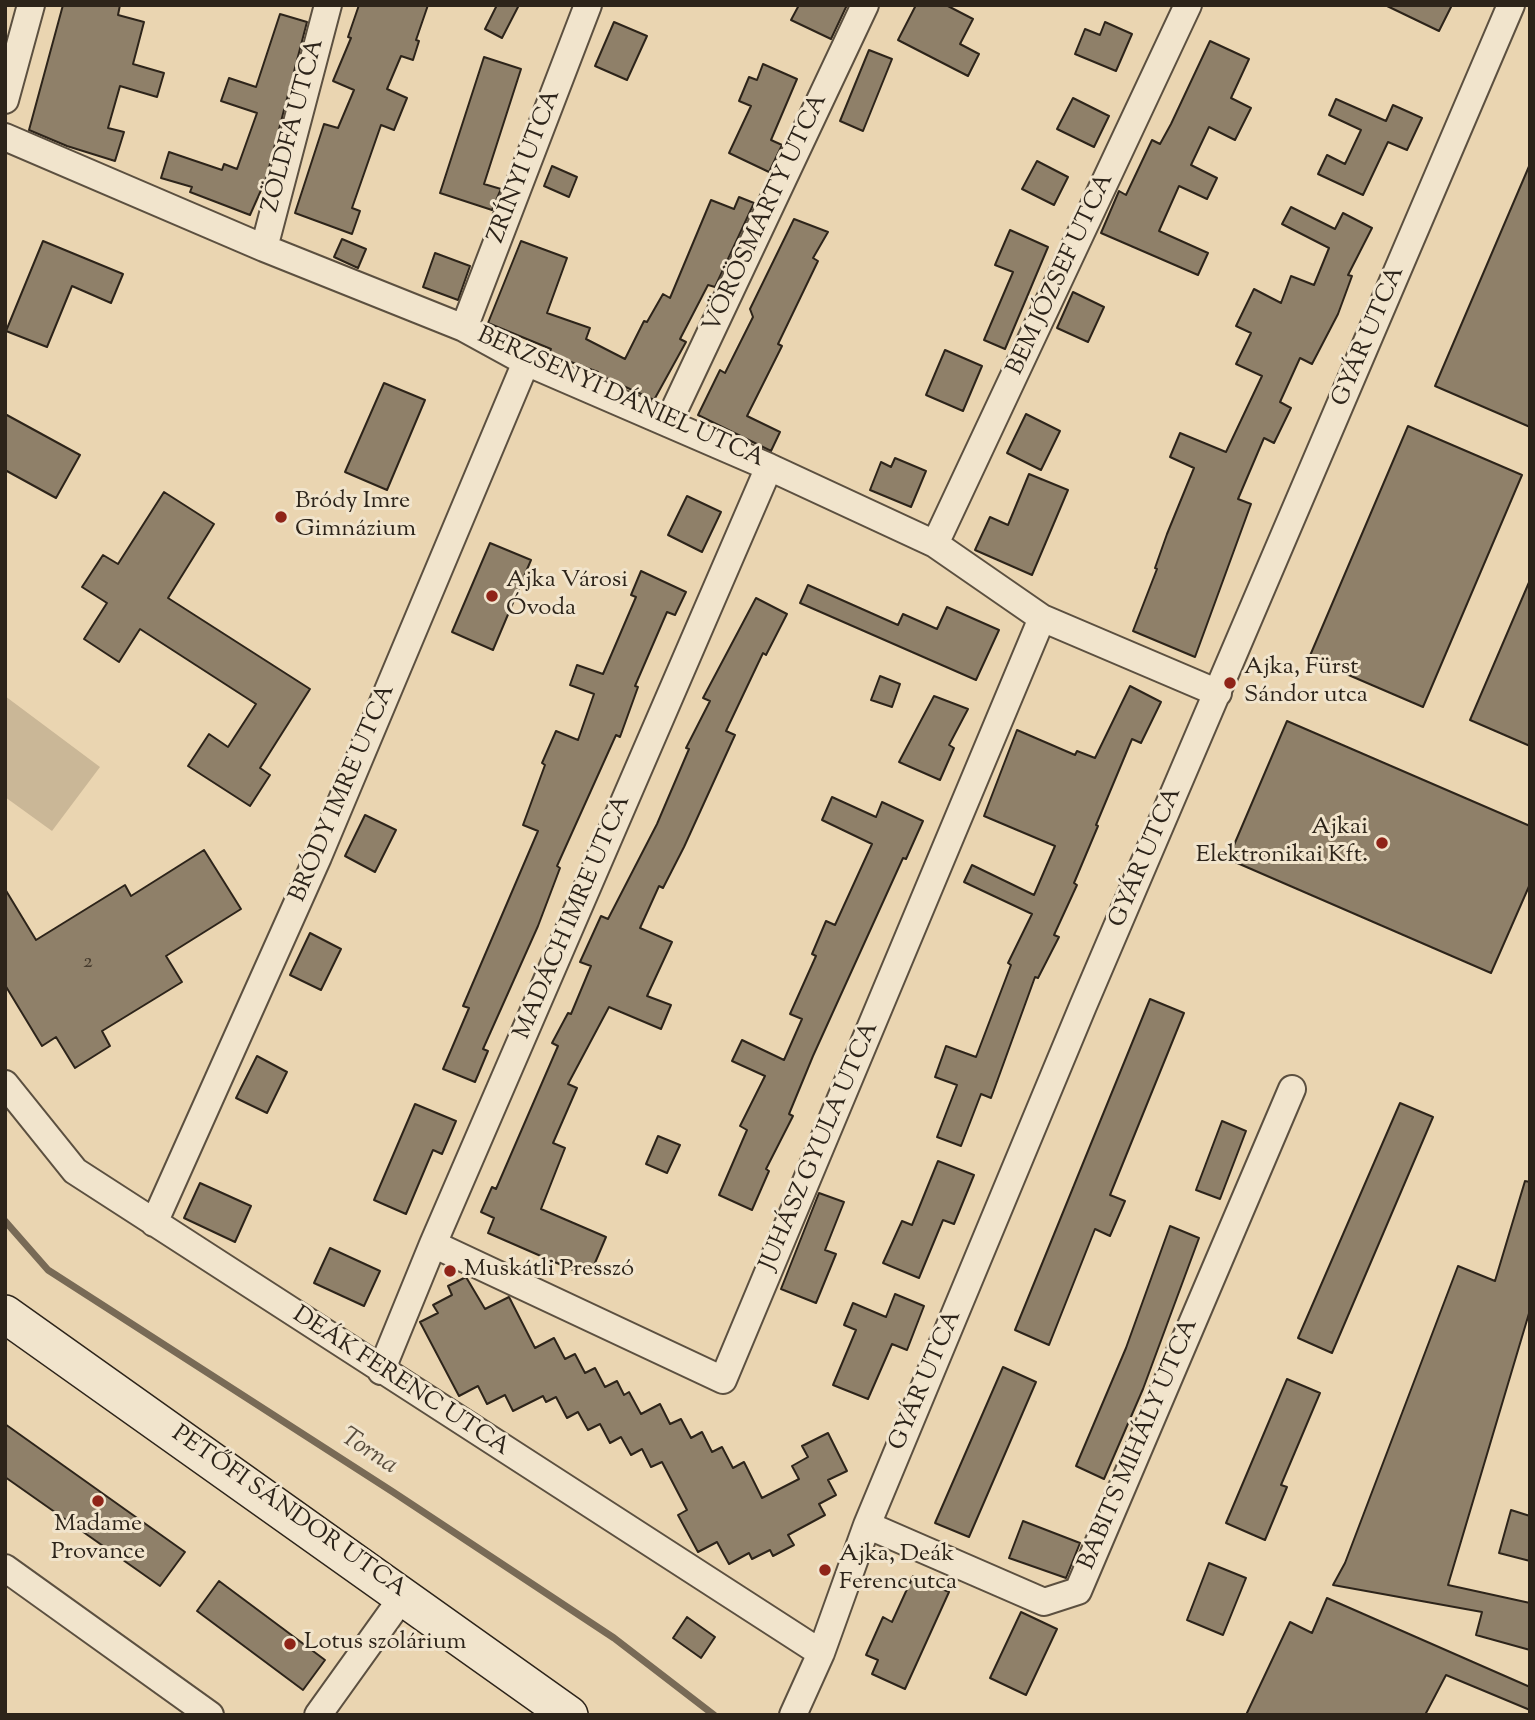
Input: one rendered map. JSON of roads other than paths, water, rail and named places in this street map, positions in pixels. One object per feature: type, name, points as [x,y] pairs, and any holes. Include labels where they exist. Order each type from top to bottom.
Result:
[{"type":"main road","name":"PETŐFI SÁNDOR UTCA","points":[[5,1314],[404,1595],[569,1715]]},
{"type":"street","points":[[5,100],[31,5]]},
{"type":"street","name":"ZÖLDFA UTCA","points":[[264,248],[328,5]]},
{"type":"street","name":"ZRÍNYI UTCA","points":[[464,328],[588,5]]},
{"type":"street","name":"VÖRÖSMARTY UTCA","points":[[668,423],[865,5]]},
{"type":"street","name":"BEM JÓZSEF UTCA","points":[[935,544],[1188,5]]},
{"type":"street","name":"GYÁR UTCA","points":[[793,1715],[821,1653],[867,1525],[1083,1006],[1511,5]]},
{"type":"street","name":"BERZSENYI DÁNIEL UTCA","points":[[5,137],[264,248],[464,328],[526,362],[769,467],[935,544],[1042,618],[1218,693]]},
{"type":"street","name":"BRÓDY IMRE UTCA","points":[[154,1223],[318,857],[526,362]]},
{"type":"street","name":"MADÁCH IMRE UTCA","points":[[381,1371],[433,1244],[769,467]]},
{"type":"street","name":"JUHÁSZ GYULA UTCA","points":[[433,1244],[723,1380],[1042,618]]},
{"type":"street","name":"DEÁK FERENC UTCA","points":[[5,1084],[75,1171],[821,1653]]},
{"type":"street","name":"BABITS MIHÁLY UTCA","points":[[867,1525],[1044,1602],[1078,1591],[1292,1089]]},
{"type":"street","points":[[5,1568],[210,1715]]},
{"type":"street","points":[[318,1715],[404,1595]]},
{"type":"waterway","name":"Torna","points":[[5,1221],[48,1270],[614,1638],[714,1715]]},
{"type":"place","name":"Bródy Imre Gimnázium","points":[[281,517]]},
{"type":"place","name":"Ajka Városi Óvoda","points":[[492,596]]},
{"type":"place","name":"Ajka, Fürst Sándor utca","points":[[1230,683]]},
{"type":"place","name":"Ajkai Elektronikai Kft.","points":[[1382,843]]},
{"type":"place","name":"Muskátli Presszó","points":[[450,1271]]},
{"type":"place","name":"Madame Provance","points":[[98,1501]]},
{"type":"place","name":"Ajka, Deák Ferenc utca","points":[[825,1570]]},
{"type":"place","name":"Lotus szolárium","points":[[290,1644]]}]
